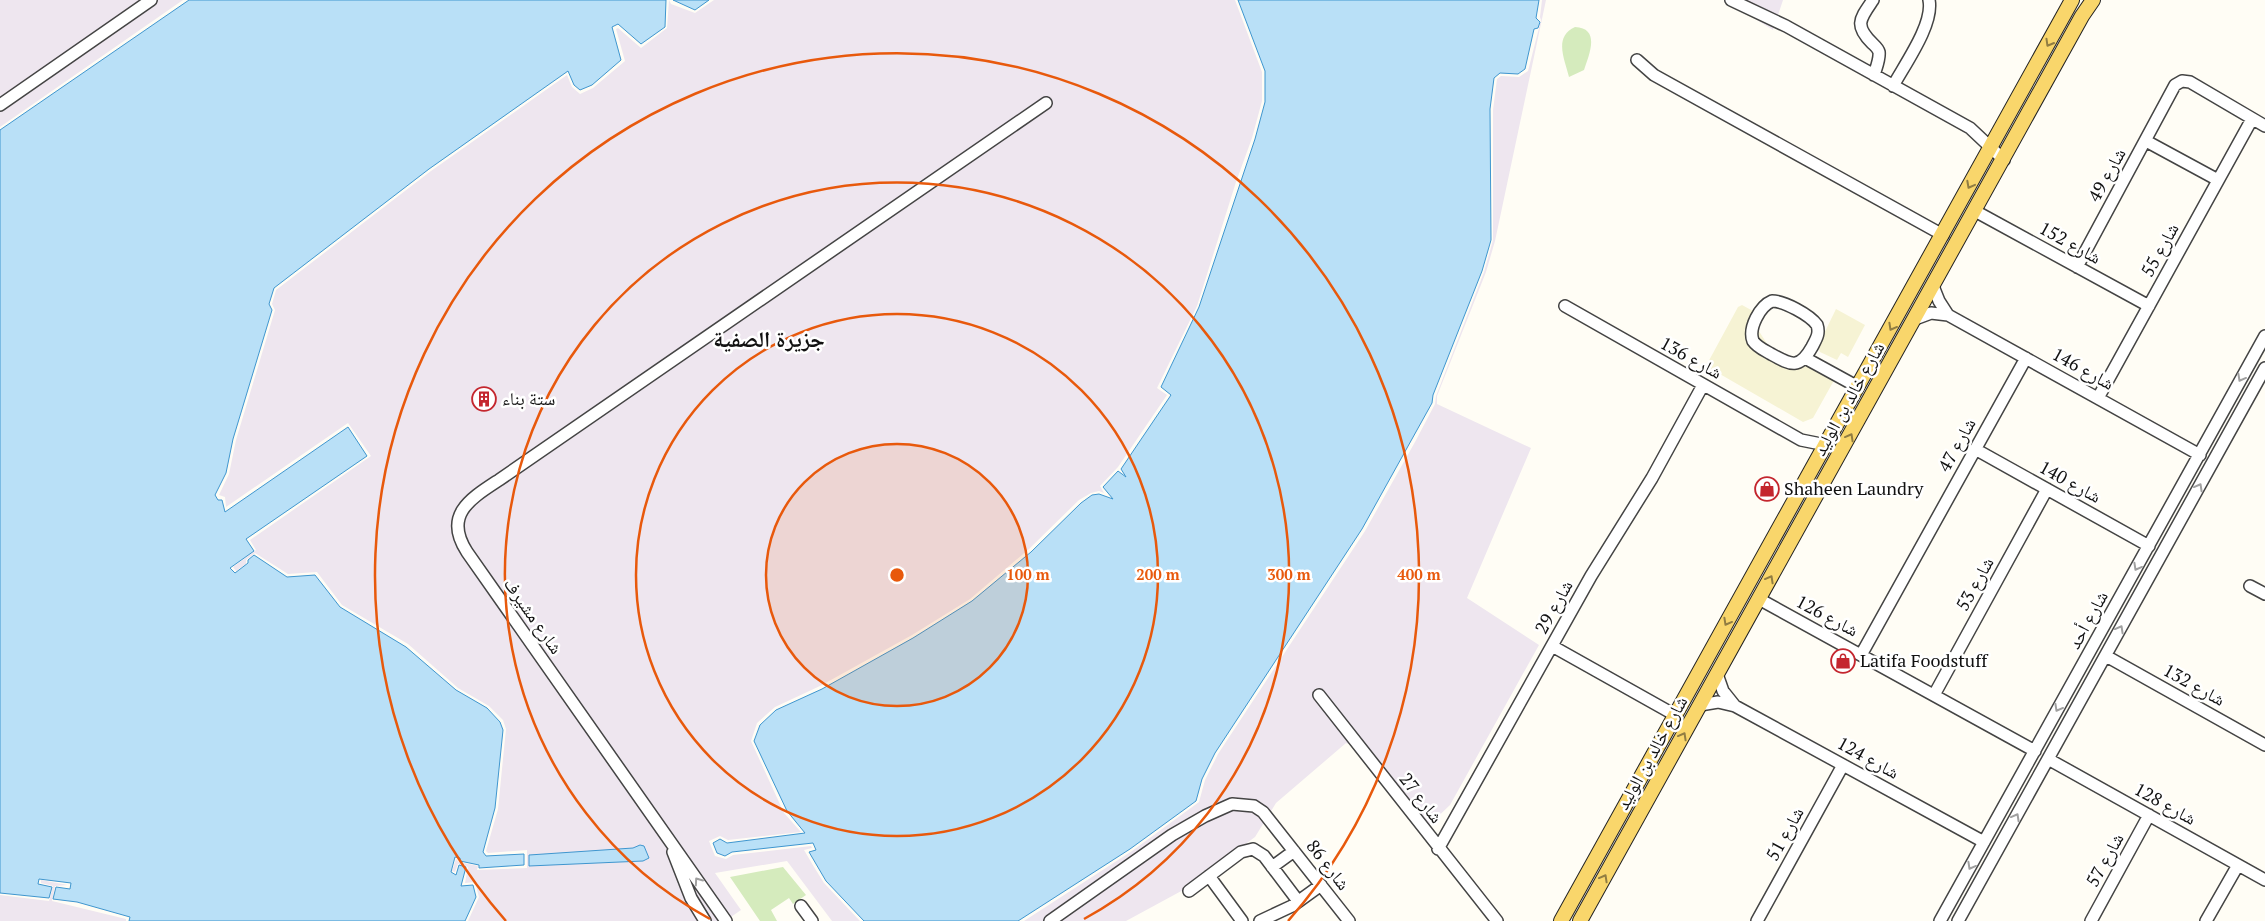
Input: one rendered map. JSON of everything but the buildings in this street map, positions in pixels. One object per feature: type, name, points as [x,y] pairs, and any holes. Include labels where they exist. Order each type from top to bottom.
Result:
[{"type":"main road","name":"شارع خالد بن الوليد","points":[[1561,921],[2072,0]]},
{"type":"main road","name":"شارع خالد بن الوليد","points":[[1580,921],[2004,160],[2082,16],[2093,0]]},
{"type":"main road","points":[[1805,481],[1810,490],[1820,490]]},
{"type":"main road","points":[[1794,502],[1804,502],[1809,511]]},
{"type":"street","points":[[0,105],[151,0]]},
{"type":"street","points":[[1731,0],[1786,26],[1970,128],[2004,160]]},
{"type":"street","points":[[1873,0],[1861,18],[1860,26],[1863,33],[1878,48],[1879,54],[1874,75]]},
{"type":"street","points":[[1927,23],[1930,9],[1929,0]]},
{"type":"street","points":[[1893,86],[1935,11],[1935,0]]},
{"type":"street","points":[[1636,60],[1654,75],[1943,235]]},
{"type":"street","points":[[1635,73],[1654,75]]},
{"type":"street","name":"شارع 49","points":[[2077,267],[2176,86],[2182,81],[2190,82],[2252,119]]},
{"type":"street","name":"شارع مشيرف","points":[[726,921],[460,541],[457,529],[459,516],[465,505],[559,437],[1046,103]]},
{"type":"street","points":[[2252,119],[2265,126]]},
{"type":"street","name":"شارع 55","points":[[2098,398],[2252,119]]},
{"type":"street","points":[[2146,141],[2218,180]]},
{"type":"street","name":"شارع 152","points":[[1975,211],[2148,306]]},
{"type":"street","points":[[1933,286],[1939,301],[1948,315]]},
{"type":"street","points":[[1768,302],[1780,302],[1811,319],[1817,325],[1818,333],[1806,358],[1797,364],[1787,363],[1759,347],[1753,341],[1752,327],[1768,302]]},
{"type":"street","name":"شارع 136","points":[[1565,306],[1801,440],[1826,445]]},
{"type":"street","points":[[1915,319],[1931,313],[1948,315]]},
{"type":"street","name":"شارع 146","points":[[1948,315],[2200,455]]},
{"type":"street","name":"شارع أحد","points":[[1940,921],[2265,336]]},
{"type":"street","points":[[1806,358],[1858,387]]},
{"type":"street","name":"شارع 47","points":[[1861,654],[2026,358]]},
{"type":"street","name":"شارع أحد","points":[[1958,921],[2265,368]]},
{"type":"street","name":"شارع 29","points":[[1438,849],[1605,551],[1652,478],[1703,385]]},
{"type":"street","name":"شارع 136","points":[[1801,440],[1818,459]]},
{"type":"street","name":"شارع 140","points":[[1975,449],[2149,546]]},
{"type":"street","name":"شارع 53","points":[[1934,695],[2047,489]]},
{"type":"street","points":[[2171,507],[2181,506],[2185,513]]},
{"type":"street","points":[[2250,586],[2265,594]]},
{"type":"street","name":"شارع 126","points":[[1759,599],[2035,751]]},
{"type":"street","points":[[1552,646],[1675,715]]},
{"type":"street","name":"شارع 132","points":[[2106,656],[2265,745]]},
{"type":"street","name":"شارع 124","points":[[1717,674],[1723,691],[1735,706]]},
{"type":"street","name":"شارع 27","points":[[1319,695],[1438,849],[1497,921]]},
{"type":"street","name":"شارع 124","points":[[1700,705],[1718,702],[1735,706],[1984,842]]},
{"type":"street","points":[[2042,738],[2042,742],[2048,747],[2055,746]]},
{"type":"street","name":"شارع 128","points":[[2048,759],[2265,880]]},
{"type":"street","name":"شارع 51","points":[[1757,921],[1843,765]]},
{"type":"street","name":"شارع 86","points":[[1050,921],[1172,835],[1222,808],[1243,803],[1254,806],[1263,812],[1349,921]]},
{"type":"street","name":"شارع 57","points":[[2091,921],[2149,815]]},
{"type":"street","name":"شارع مشيرف","points":[[666,837],[691,898],[705,921]]},
{"type":"street","points":[[1189,891],[1238,854],[1248,849],[1253,849],[1261,853],[1298,901]]},
{"type":"street","points":[[1272,867],[1294,851]]},
{"type":"street","points":[[2206,921],[2238,865]]},
{"type":"street","points":[[1209,876],[1242,921]]},
{"type":"street","points":[[1260,921],[1298,901],[1321,885]]},
{"type":"street","points":[[801,906],[812,921]]},
{"type":"shaded area","points":[[0,0],[183,0],[0,127]]},
{"type":"shaded area","points":[[669,0],[671,4],[695,13],[714,0],[1235,0],[1262,72],[1262,101],[1252,138],[1236,182],[1197,306],[1157,388],[1167,395],[1118,467],[1100,486],[1104,493],[1099,491],[1091,493],[1079,500],[1029,549],[970,599],[912,635],[820,686],[775,707],[757,723],[751,741],[784,813],[801,832],[728,840],[720,836],[709,841],[715,856],[726,859],[733,855],[811,846],[812,848],[804,850],[824,883],[860,921],[832,921],[787,861],[715,873],[741,910],[725,921],[468,921],[479,897],[475,882],[465,883],[468,867],[458,864],[455,872],[452,871],[456,859],[459,862],[478,866],[477,870],[527,868],[527,850],[488,853],[486,851],[498,809],[506,729],[503,720],[489,706],[458,688],[408,644],[342,605],[317,572],[288,574],[255,553],[246,560],[246,564],[236,571],[233,567],[256,550],[250,540],[371,456],[348,423],[226,507],[225,497],[219,495],[229,474],[236,440],[275,310],[272,304],[276,290],[431,171],[567,75],[572,87],[580,94],[593,88],[625,61],[616,29],[618,28],[641,48],[667,28]]},
{"type":"shaded area","points":[[1542,0],[1546,0],[1495,241],[1486,272],[1437,396],[1437,404],[1531,448],[1467,598],[1539,645],[1450,805],[1426,828],[1370,753],[1346,743],[1276,803],[1255,837],[1185,889],[1126,921],[1024,921],[1132,851],[1199,802],[1205,780],[1218,754],[1365,531],[1435,404],[1436,396],[1484,272],[1493,240],[1493,110],[1497,79],[1501,76],[1519,77],[1528,71],[1541,20]]},
{"type":"shaded area","points":[[1725,0],[1783,0],[1773,30]]},
{"type":"shaded area","points":[[1742,305],[1762,316],[1757,328],[1769,347],[1789,362],[1810,359],[1837,375],[1813,418],[1803,422],[1706,366],[1738,307]]},
{"type":"shaded area","points":[[1836,309],[1865,325],[1848,357],[1841,353],[1837,360],[1820,352],[1818,346]]},
{"type":"shaded area","points":[[41,880],[68,885],[55,886],[52,901],[126,919],[126,921],[0,921],[0,895],[49,901],[53,886],[41,883]]},
{"type":"green space","points":[[1575,27],[1588,32],[1591,37],[1591,43],[1584,70],[1569,77],[1563,56],[1562,43],[1568,31]]},
{"type":"green space","points":[[783,867],[806,895],[793,904],[789,898],[771,910],[777,921],[760,921],[730,877]]},
{"type":"water","points":[[189,0],[666,0],[665,27],[641,44],[618,24],[612,27],[621,60],[592,85],[580,90],[574,85],[568,71],[429,169],[274,288],[269,304],[272,310],[233,439],[226,473],[215,495],[218,500],[222,500],[225,512],[348,427],[367,456],[246,539],[254,551],[230,568],[235,573],[248,563],[248,560],[254,555],[287,577],[315,575],[340,607],[406,647],[456,690],[487,708],[500,722],[503,730],[495,808],[483,852],[486,856],[524,854],[524,865],[479,868],[479,865],[460,861],[460,858],[455,857],[451,872],[456,875],[459,865],[466,867],[461,886],[473,885],[476,897],[465,921],[129,921],[130,917],[77,902],[53,899],[56,887],[70,889],[71,883],[39,879],[38,884],[52,887],[49,898],[0,893],[0,130]]},
{"type":"water","points":[[673,0],[709,0],[695,10]]},
{"type":"water","points":[[1238,0],[1539,0],[1536,18],[1540,22],[1538,28],[1534,29],[1525,69],[1518,74],[1500,73],[1494,78],[1490,109],[1491,240],[1482,271],[1433,395],[1432,403],[1362,529],[1215,753],[1202,779],[1196,801],[1130,849],[1018,921],[864,921],[826,881],[809,852],[816,850],[813,843],[732,852],[725,856],[717,853],[713,843],[720,839],[727,843],[805,833],[787,811],[754,741],[760,725],[776,710],[822,689],[913,638],[972,601],[1031,552],[1081,503],[1092,495],[1099,494],[1113,499],[1103,487],[1118,471],[1126,477],[1121,469],[1171,395],[1161,387],[1199,307],[1255,139],[1265,102],[1265,71]]},
{"type":"water","points":[[640,845],[644,846],[649,858],[643,861],[529,866],[529,855],[633,848]]},
{"type":"place","name":"ستة بناء","points":[[484,399]]},
{"type":"place","name":"Shaheen Laundry","points":[[1767,489]]},
{"type":"place","name":"Latifa Foodstuff","points":[[1843,661]]},
{"type":"district","name":"جزيرة الصفية","points":[[769,339]]}]
